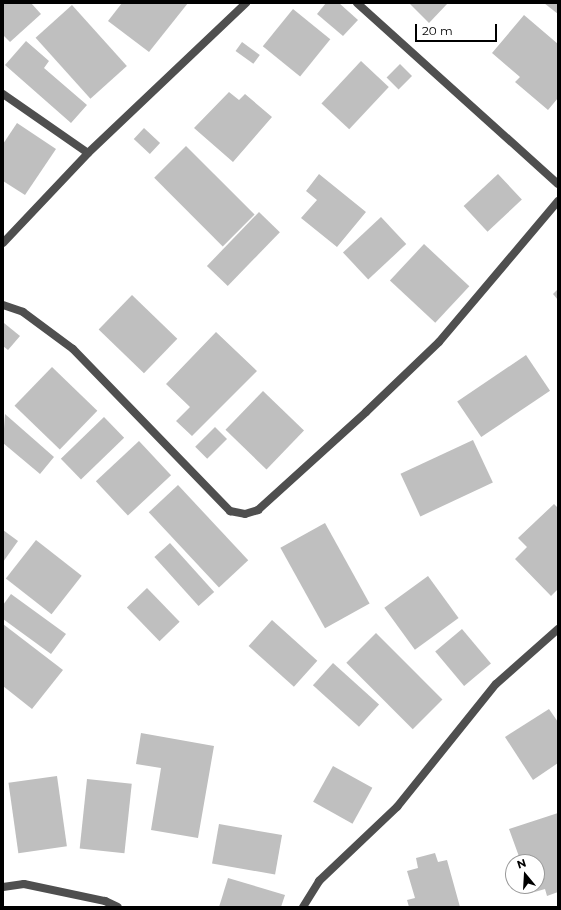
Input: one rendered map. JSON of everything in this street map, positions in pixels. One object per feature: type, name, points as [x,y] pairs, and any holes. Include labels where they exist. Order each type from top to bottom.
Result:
[{"type":"street","points":[[3,243],[88,153],[246,3]]},
{"type":"street","points":[[357,3],[558,184]]},
{"type":"street","points":[[3,94],[88,153]]},
{"type":"street","points":[[3,305],[23,312],[73,349],[230,511],[245,514],[258,510],[366,412],[439,342],[558,201]]},
{"type":"street","points":[[303,907],[319,881],[397,806],[496,684],[558,629]]},
{"type":"street","points":[[3,887],[24,884],[105,901],[118,907]]},
{"type":"building","points":[[3,3],[31,3],[41,14],[10,42],[3,35]]},
{"type":"building","points":[[122,3],[188,3],[149,52],[108,21]]},
{"type":"building","points":[[326,3],[339,3],[358,20],[343,36],[317,14]]},
{"type":"building","points":[[409,3],[448,3],[429,23]]},
{"type":"building","points":[[544,3],[558,3],[558,14]]},
{"type":"building","points":[[72,5],[127,66],[90,99],[36,38]]},
{"type":"building","points":[[293,9],[330,39],[300,77],[263,46]]},
{"type":"building","points":[[524,15],[558,44],[558,98],[548,110],[515,82],[520,77],[492,53]]},
{"type":"building","points":[[26,41],[49,61],[44,68],[87,105],[71,123],[5,65]]},
{"type":"building","points":[[242,42],[260,55],[253,64],[236,51]]},
{"type":"building","points":[[361,61],[389,87],[349,129],[321,103]]},
{"type":"building","points":[[400,64],[412,76],[399,89],[387,77]]},
{"type":"building","points":[[229,92],[239,100],[245,94],[272,117],[233,162],[194,128]]},
{"type":"building","points":[[17,123],[56,149],[25,195],[3,181],[3,144]]},
{"type":"building","points":[[144,128],[160,143],[150,154],[134,139]]},
{"type":"building","points":[[186,146],[255,215],[223,246],[154,178]]},
{"type":"building","points":[[319,174],[366,212],[337,247],[301,218],[317,200],[306,191]]},
{"type":"building","points":[[498,174],[522,200],[487,232],[464,206]]},
{"type":"building","points":[[259,212],[280,232],[228,286],[207,266]]},
{"type":"building","points":[[381,217],[406,244],[368,280],[343,252]]},
{"type":"building","points":[[424,244],[469,286],[435,323],[390,281]]},
{"type":"building","points":[[558,289],[558,300],[553,294]]},
{"type":"building","points":[[132,295],[177,339],[144,373],[99,330]]},
{"type":"building","points":[[4,323],[20,336],[8,350],[3,346]]},
{"type":"building","points":[[216,332],[257,371],[192,436],[176,421],[190,407],[166,384]]},
{"type":"building","points":[[526,355],[550,391],[481,437],[457,401]]},
{"type":"building","points":[[52,367],[97,411],[60,450],[14,406]]},
{"type":"building","points":[[263,391],[304,431],[266,469],[225,430]]},
{"type":"building","points":[[5,414],[54,457],[40,474],[3,443]]},
{"type":"building","points":[[104,417],[124,438],[81,480],[61,459]]},
{"type":"building","points":[[215,427],[227,439],[207,459],[195,447]]},
{"type":"building","points":[[473,440],[493,483],[420,516],[400,474]]},
{"type":"building","points":[[139,441],[171,475],[128,516],[96,481]]},
{"type":"building","points":[[178,485],[248,560],[219,588],[149,512]]},
{"type":"building","points":[[554,504],[558,508],[558,589],[551,596],[515,559],[527,547],[518,538]]},
{"type":"building","points":[[325,523],[370,603],[325,628],[280,548]]},
{"type":"building","points":[[3,530],[18,541],[3,562]]},
{"type":"building","points":[[36,540],[82,576],[52,614],[6,579]]},
{"type":"building","points":[[170,543],[214,592],[199,606],[154,557]]},
{"type":"building","points":[[428,576],[459,618],[415,650],[384,608]]},
{"type":"building","points":[[147,588],[180,622],[160,641],[127,607]]},
{"type":"building","points":[[11,594],[66,634],[51,654],[3,619],[3,605]]},
{"type":"building","points":[[272,620],[317,661],[294,687],[249,646]]},
{"type":"building","points":[[3,624],[63,670],[32,709],[3,686]]},
{"type":"building","points":[[462,629],[491,663],[464,686],[435,651]]},
{"type":"building","points":[[376,633],[442,699],[413,729],[346,663]]},
{"type":"building","points":[[333,663],[379,704],[359,727],[313,685]]},
{"type":"building","points":[[549,709],[558,722],[558,763],[533,780],[505,737]]},
{"type":"building","points":[[141,733],[214,746],[198,838],[151,830],[161,768],[136,764]]},
{"type":"building","points":[[333,766],[372,788],[352,824],[313,802]]},
{"type":"building","points":[[57,776],[67,846],[18,853],[8,783]]},
{"type":"building","points":[[87,779],[132,784],[124,853],[80,849]]},
{"type":"building","points":[[558,813],[558,892],[547,896],[545,889],[545,854],[518,854],[509,829]]},
{"type":"building","points":[[219,824],[282,835],[275,875],[212,863]]},
{"type":"building","points":[[435,853],[438,862],[447,860],[460,907],[409,907],[407,900],[415,898],[407,871],[418,868],[416,858]]},
{"type":"building","points":[[228,878],[285,895],[281,907],[219,907]]}]
